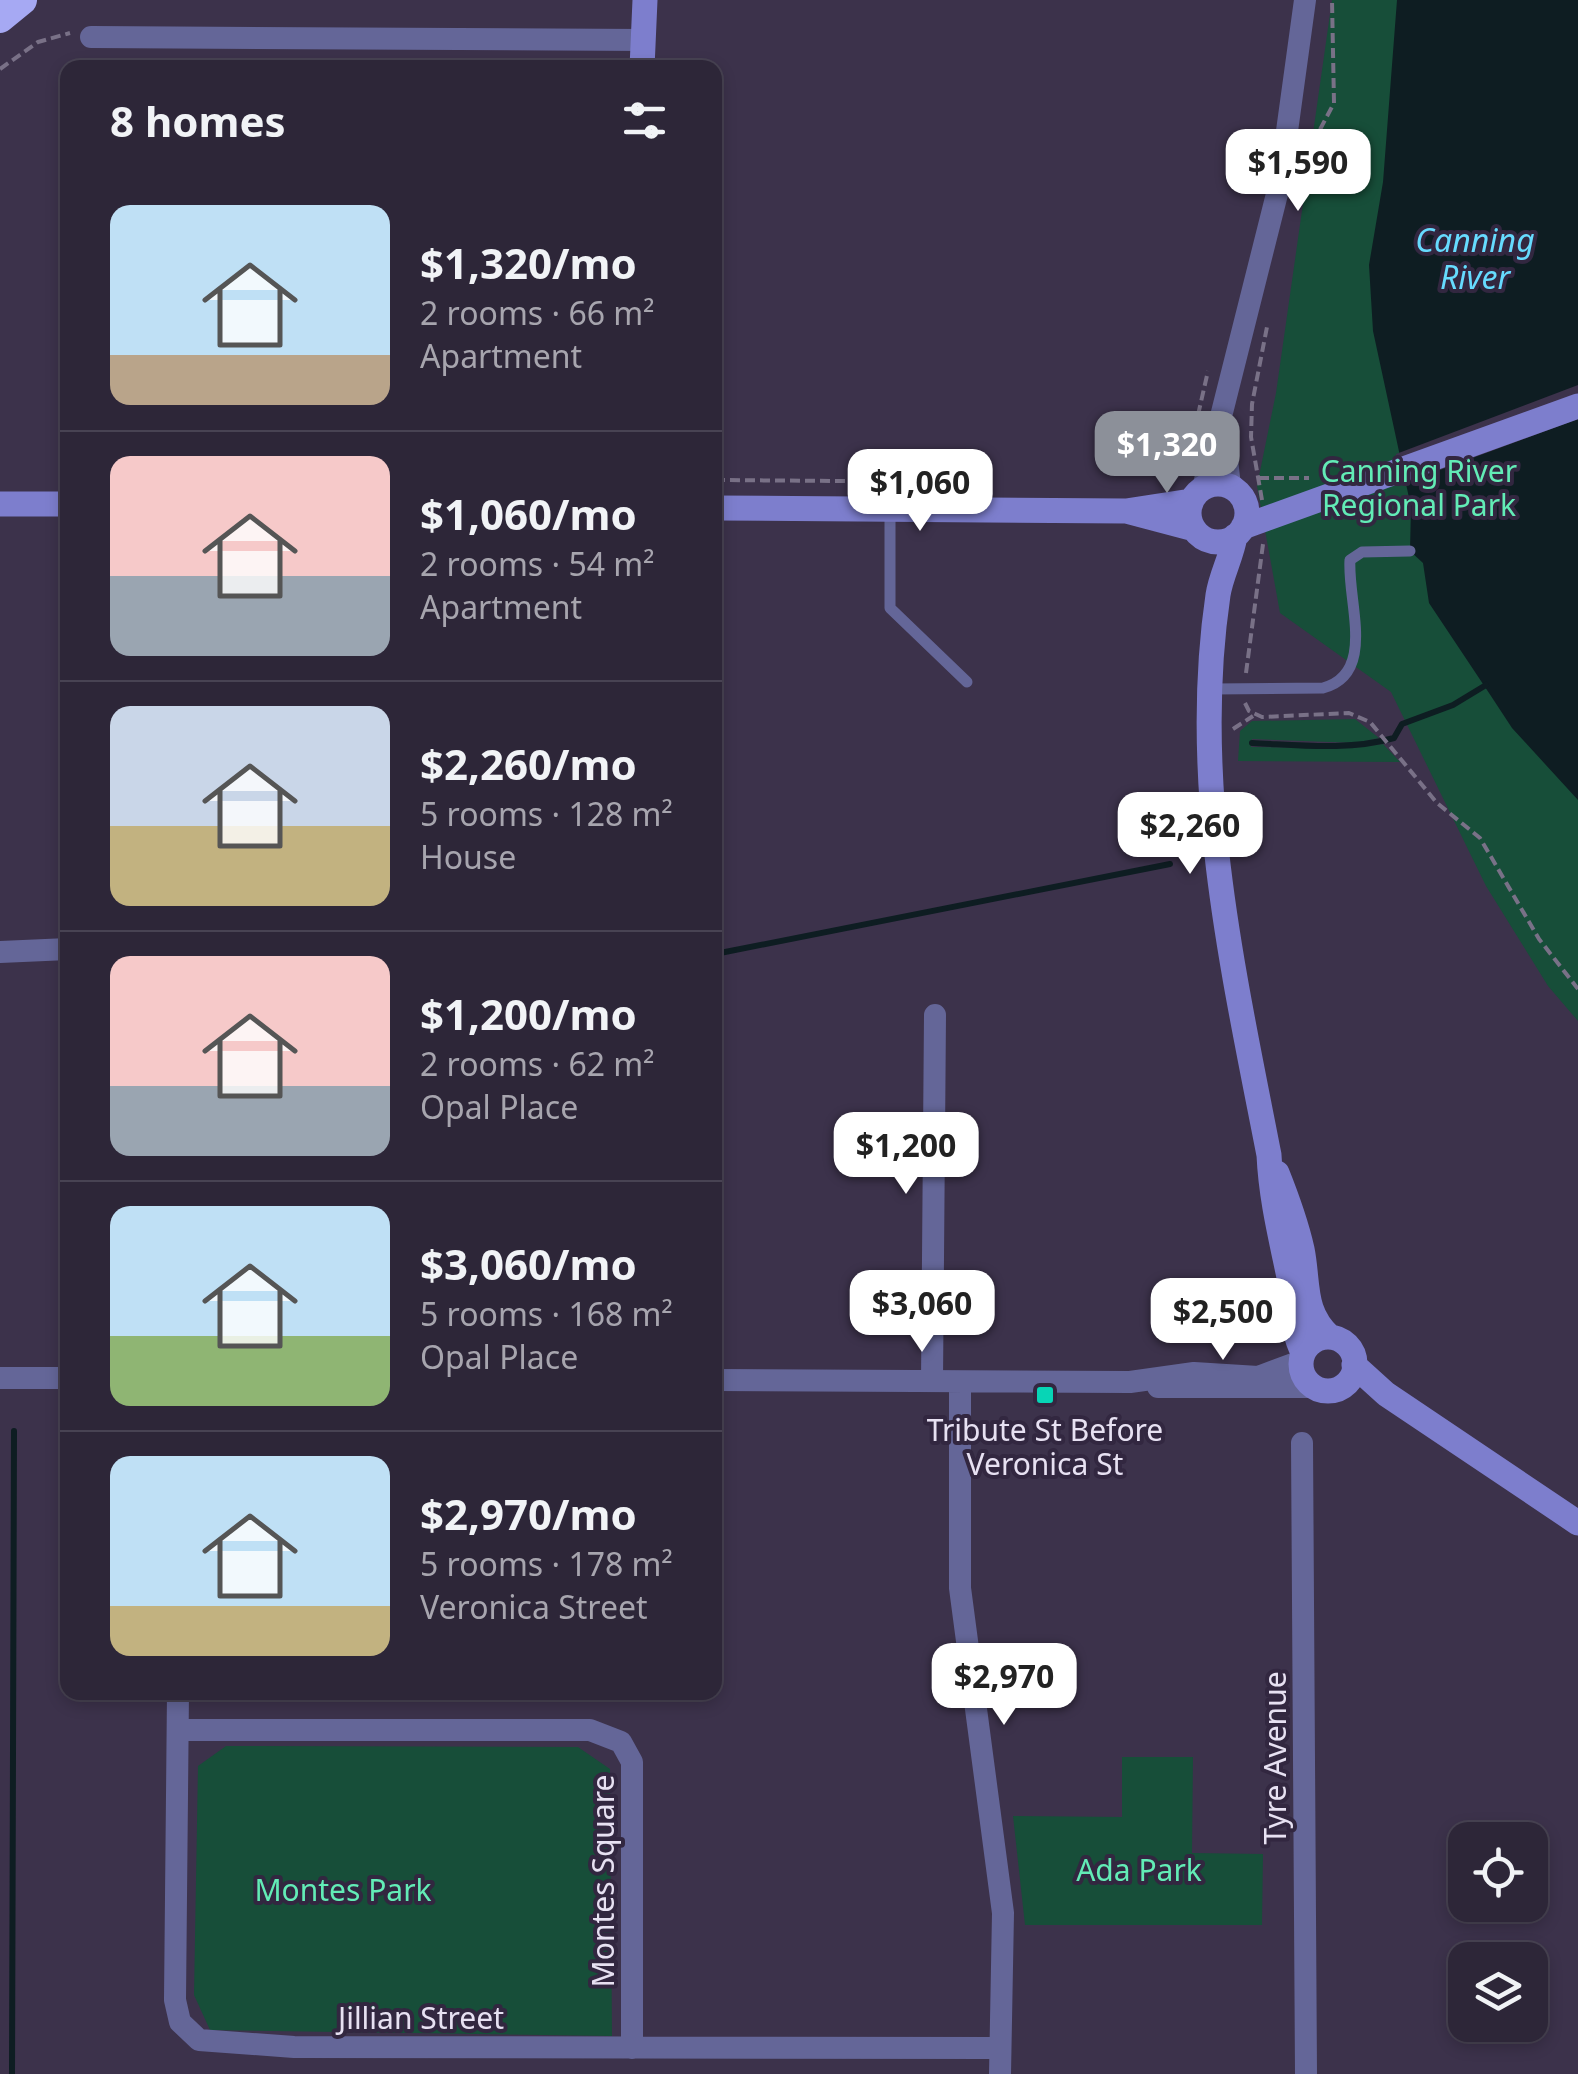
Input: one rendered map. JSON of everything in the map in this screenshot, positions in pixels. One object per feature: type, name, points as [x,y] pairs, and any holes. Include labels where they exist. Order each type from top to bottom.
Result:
[{"type":"highway","points":[[0,18],[22,0]]},
{"type":"street","points":[[643,60],[645,0]]},
{"type":"street","points":[[1306,0],[1280,182],[1221,416],[1197,494],[1195,531],[1218,592],[1213,689],[1213,842],[1269,1155],[1272,1207],[1290,1284],[1296,1340],[1304,1376],[1315,1387]]},
{"type":"street","points":[[91,37],[644,40]]},
{"type":"street","points":[[1126,511],[1219,542],[1248,535],[1319,500],[1578,406]]},
{"type":"street","points":[[1218,592],[1248,535],[1245,486],[1221,416]]},
{"type":"street","points":[[722,508],[890,506],[1126,511],[1245,486],[1319,500]]},
{"type":"street","points":[[0,504],[60,504]]},
{"type":"street","points":[[0,952],[60,949]]},
{"type":"street","points":[[932,1381],[935,1015]]},
{"type":"street","points":[[1269,1155],[1295,1222],[1305,1298],[1316,1324],[1345,1344],[1349,1375]]},
{"type":"street","points":[[722,1380],[1130,1382],[1194,1372],[1258,1378],[1302,1357],[1314,1340],[1330,1337]]},
{"type":"street","points":[[1130,1382],[1169,1389],[1331,1390],[1349,1375]]},
{"type":"street","points":[[1349,1375],[1386,1394],[1578,1523]]},
{"type":"street","points":[[0,1378],[60,1378]]},
{"type":"street","points":[[960,1382],[960,1588],[1000,1878],[1000,2074]]},
{"type":"street","name":"Tyre Avenue","points":[[1302,1442],[1306,2074]]},
{"type":"street","name":"Jillian Street","points":[[178,1700],[175,2000],[180,2022],[191,2036],[235,2046],[1000,2048]]},
{"type":"street","name":"Montes Square","points":[[178,1730],[590,1730],[621,1742],[632,1762],[632,2048]]},
{"type":"lane","points":[[890,506],[890,608],[966,682]]},
{"type":"lane","points":[[1213,689],[1340,684],[1349,674],[1356,641],[1350,560],[1362,552],[1410,551]]},
{"type":"path","points":[[1305,158],[1334,103],[1332,0]]},
{"type":"path","points":[[0,69],[38,42],[66,32],[91,37]]},
{"type":"path","points":[[1245,486],[1257,467],[1252,404],[1269,320]]},
{"type":"path","points":[[1245,486],[1257,467]]},
{"type":"path","points":[[722,480],[959,482],[959,492]]},
{"type":"path","points":[[1248,535],[1244,702],[1254,715],[1349,713],[1370,722],[1438,802],[1480,838],[1528,918],[1578,988]]},
{"type":"green space","name":"Canning River Regional Park","points":[[1332,0],[1578,0],[1578,1021],[1548,986],[1486,886],[1391,692],[1280,613],[1257,486],[1276,393]]},
{"type":"green space","points":[[1355,719],[1379,738],[1357,743],[1252,739],[1251,747],[1352,748],[1383,744],[1400,762],[1238,761],[1240,731],[1252,721]]},
{"type":"green space","name":"Montes Park","points":[[226,1746],[578,1747],[610,1769],[612,2036],[210,2030],[194,1995],[198,1766]]},
{"type":"green space","name":"Ada Park","points":[[1122,1757],[1193,1757],[1192,1853],[1263,1854],[1262,1925],[1025,1925],[1013,1816],[1122,1817]]},
{"type":"water","name":"Canning River","points":[[1397,0],[1578,0],[1578,800],[1512,728],[1429,603],[1423,563],[1410,551],[1411,507],[1373,331],[1369,265],[1383,182]]},
{"type":"pier","points":[[1578,385],[1578,419],[1402,484],[1396,454]]},
{"type":"waterway","points":[[1252,743],[1341,746],[1394,738],[1402,724],[1453,705],[1486,685]]},
{"type":"waterway","points":[[722,953],[1170,864]]},
{"type":"waterway","points":[[12,2074],[14,1431]]},
{"type":"place","name":"Tribute St Before Veronica St","points":[[1045,1395]]}]
